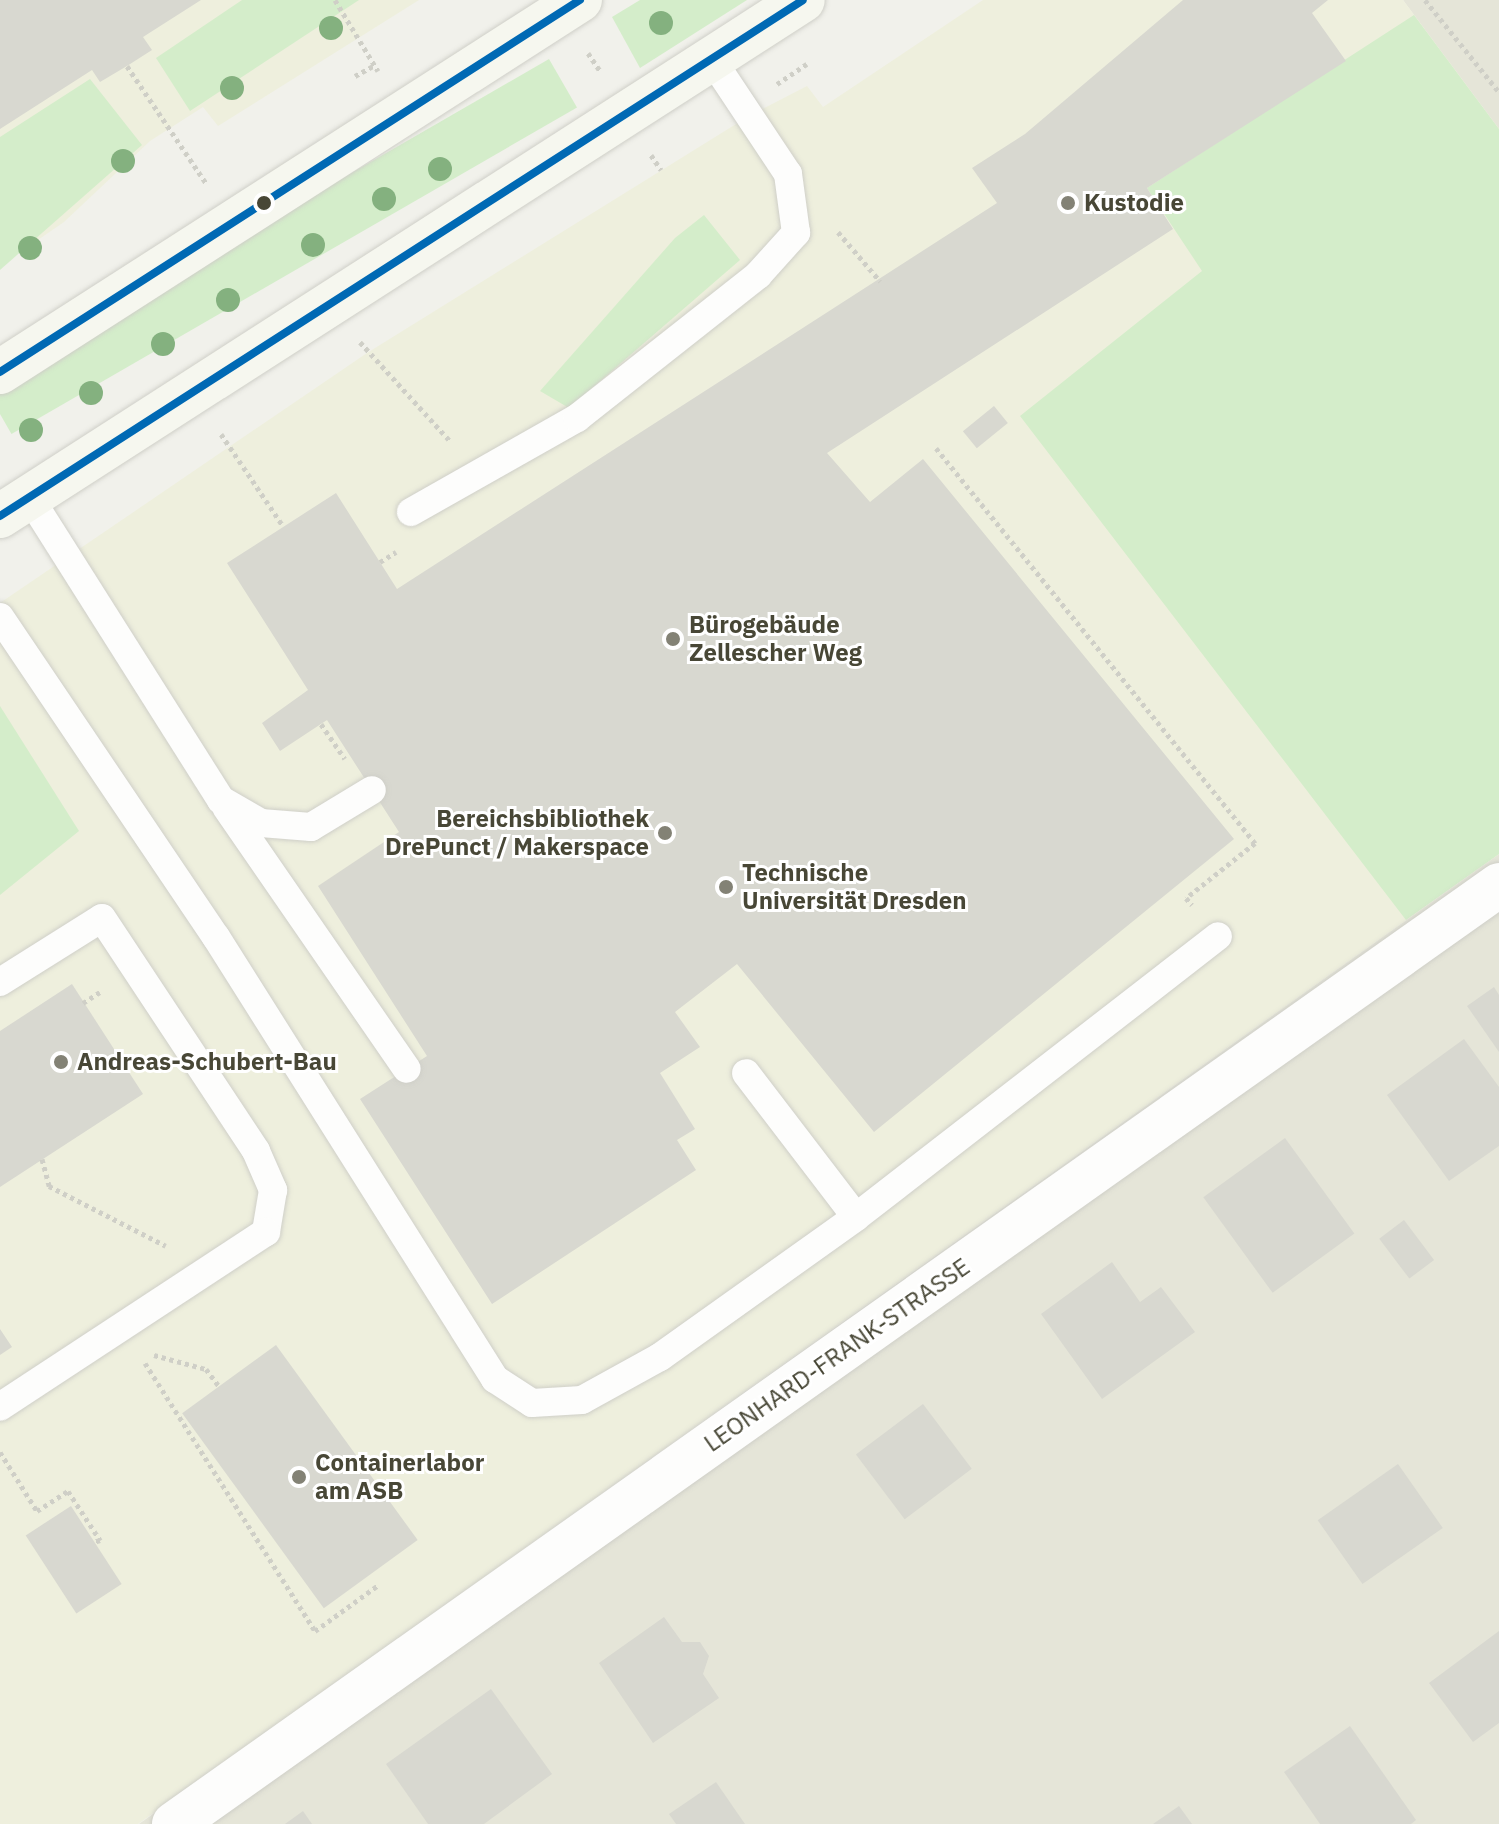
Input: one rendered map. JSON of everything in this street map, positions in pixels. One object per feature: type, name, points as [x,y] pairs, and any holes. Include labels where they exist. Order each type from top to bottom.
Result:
[{"type":"main road","points":[[15,507],[803,0]]},
{"type":"main road","points":[[0,372],[571,5]]},
{"type":"street","name":"LEONHARD-FRANK-STRASSE","points":[[174,1824],[1499,885]]},
{"type":"lane","points":[[411,512],[577,418],[758,275],[796,233],[788,174],[711,58]]},
{"type":"lane","points":[[15,507],[407,1069]]},
{"type":"lane","points":[[0,617],[216,937],[495,1379],[532,1403],[582,1400],[660,1357],[856,1217],[1218,936]]},
{"type":"lane","points":[[221,800],[261,823],[311,827],[372,790]]},
{"type":"lane","points":[[0,982],[102,918],[256,1151],[273,1190],[266,1232],[214,1270],[0,1407]]},
{"type":"lane","points":[[746,1073],[856,1217]]},
{"type":"path","points":[[335,0],[405,113]]},
{"type":"path","points":[[1425,0],[1499,92]]},
{"type":"path","points":[[571,5],[625,114]]},
{"type":"path","points":[[355,76],[375,65]]},
{"type":"path","points":[[127,66],[232,224]]},
{"type":"path","points":[[367,353],[460,454]]},
{"type":"path","points":[[194,391],[283,526]]},
{"type":"path","points":[[936,448],[1255,843],[1186,898],[1218,936]]},
{"type":"path","points":[[42,1159],[49,1186],[214,1270]]},
{"type":"path","points":[[219,1386],[206,1369],[136,1350],[315,1631],[377,1586]]},
{"type":"path","points":[[0,1452],[37,1511],[68,1491],[100,1540],[94,1542]]},
{"type":"shaded area","points":[[0,0],[419,0],[218,126],[203,107],[150,141],[64,222],[0,266]]},
{"type":"shaded area","name":"Technische Universität Dresden","points":[[983,0],[1403,0],[1499,129],[1499,854],[138,1824],[0,1824],[0,603],[367,353],[749,116],[807,86],[823,107]]},
{"type":"shaded area","points":[[1403,0],[1499,0],[1499,129],[1414,15]]},
{"type":"shaded area","points":[[1499,854],[1499,1824],[139,1824]]},
{"type":"green space","points":[[242,0],[359,0],[190,111],[156,58]]},
{"type":"green space","points":[[640,0],[747,0],[640,68],[612,17]]},
{"type":"green space","points":[[1414,15],[1499,129],[1499,854],[1406,920],[1020,416],[1202,271],[1147,188]]},
{"type":"green space","points":[[549,59],[577,107],[11,434],[0,414],[0,376]]},
{"type":"green space","points":[[90,79],[142,145],[0,270],[0,137]]},
{"type":"green space","points":[[704,215],[740,260],[569,408],[540,391],[675,238]]},
{"type":"green space","points":[[0,706],[79,831],[0,895]]},
{"type":"building","points":[[0,0],[201,0],[143,37],[152,50],[100,82],[92,70],[0,129]]},
{"type":"building","name":"Bürogebäude Zellescher Weg","points":[[1183,0],[1328,0],[1312,13],[1346,61],[1147,188],[1173,229],[827,453],[870,502],[923,459],[1234,839],[874,1132],[737,964],[675,1012],[700,1047],[660,1073],[695,1129],[677,1140],[696,1170],[492,1304],[360,1099],[427,1056],[318,886],[399,832],[327,720],[280,751],[262,723],[308,690],[227,563],[336,493],[397,589],[997,203],[972,168],[1025,134]]},
{"type":"building","points":[[994,406],[1008,423],[977,448],[963,431]]},
{"type":"building","name":"Andreas-Schubert-Bau","points":[[72,984],[143,1094],[0,1187],[0,1031]]},
{"type":"building","points":[[1494,987],[1499,995],[1499,1052],[1467,1006]]},
{"type":"building","points":[[1464,1039],[1499,1087],[1499,1146],[1449,1181],[1387,1095]]},
{"type":"building","points":[[1285,1138],[1354,1233],[1273,1293],[1203,1197]]},
{"type":"building","points":[[1404,1220],[1434,1260],[1409,1279],[1379,1239]]},
{"type":"building","points":[[1112,1262],[1140,1302],[1161,1287],[1195,1332],[1102,1399],[1041,1314]]},
{"type":"building","points":[[0,1329],[12,1347],[0,1355]]},
{"type":"building","name":"Containerlabor am ASB","points":[[276,1345],[418,1540],[324,1608],[182,1413]]},
{"type":"building","points":[[923,1404],[972,1469],[905,1519],[856,1455]]},
{"type":"building","points":[[1398,1464],[1443,1528],[1362,1584],[1318,1520]]},
{"type":"building","points":[[71,1506],[122,1584],[76,1613],[26,1535]]},
{"type":"building","points":[[664,1617],[682,1642],[700,1642],[709,1656],[703,1674],[719,1698],[653,1743],[599,1663]]},
{"type":"building","points":[[1499,1631],[1499,1723],[1473,1742],[1429,1683]]},
{"type":"building","points":[[491,1689],[552,1774],[484,1824],[428,1824],[386,1764]]},
{"type":"building","points":[[1350,1726],[1416,1820],[1411,1824],[1320,1824],[1284,1772]]},
{"type":"building","points":[[716,1782],[745,1824],[676,1824],[669,1814]]},
{"type":"building","points":[[1179,1806],[1192,1824],[1153,1824]]},
{"type":"building","points":[[303,1811],[312,1824],[285,1824]]},
{"type":"transit line","points":[[0,372],[580,0]]},
{"type":"transit line","points":[[0,516],[803,0]]},
{"type":"place","name":"Kustodie","points":[[1068,203]]},
{"type":"place","name":"Bürogebäude Zellescher Weg","points":[[673,639]]},
{"type":"place","name":"Bereichsbibliothek DrePunct / Makerspace","points":[[665,833]]},
{"type":"place","name":"Technische Universität Dresden","points":[[726,887]]},
{"type":"place","name":"Andreas-Schubert-Bau","points":[[61,1062]]},
{"type":"place","name":"Containerlabor am ASB","points":[[299,1477]]}]
